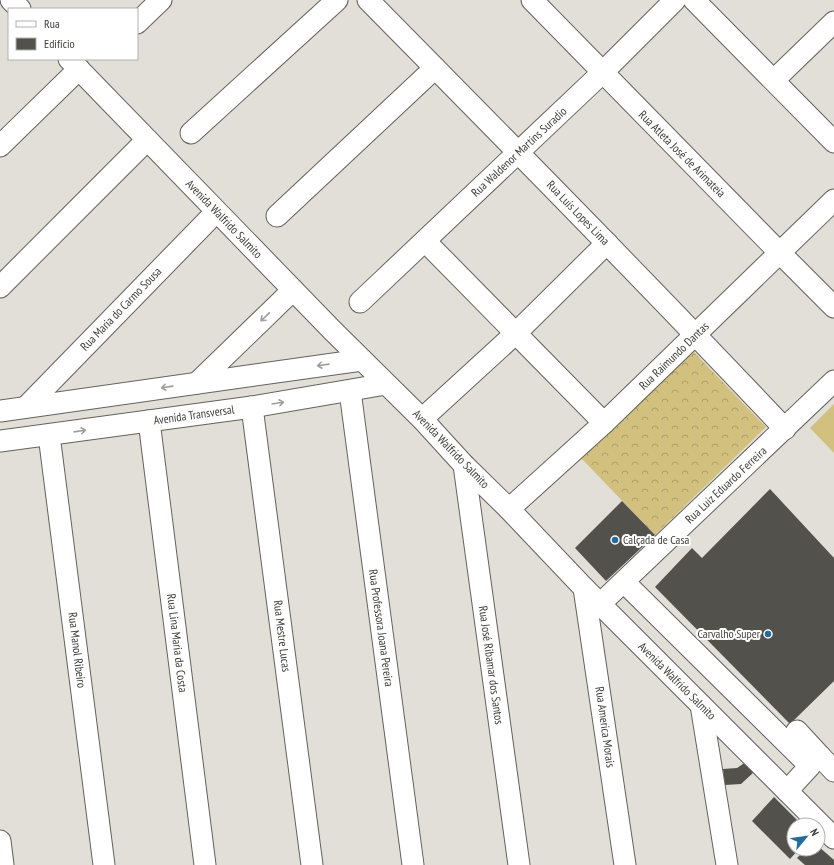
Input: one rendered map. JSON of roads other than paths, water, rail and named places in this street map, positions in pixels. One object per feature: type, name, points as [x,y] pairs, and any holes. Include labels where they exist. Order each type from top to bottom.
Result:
[{"type":"street","points":[[11,0],[19,8]]},
{"type":"street","points":[[138,22],[161,0]]},
{"type":"street","points":[[192,133],[337,0]]},
{"type":"street","name":"Rua Luís Lopes Lima","points":[[368,0],[519,152],[785,429]]},
{"type":"street","name":"Rua Atleta José de Arimateia","points":[[532,0],[602,73],[834,307]]},
{"type":"street","name":"Rua Waldenor Martins Suradio","points":[[360,302],[602,73],[675,0]]},
{"type":"street","points":[[694,0],[834,142]]},
{"type":"street","points":[[774,80],[834,22]]},
{"type":"street","points":[[0,146],[74,64]]},
{"type":"street","name":"Avenida Walfrido Salmito","points":[[74,64],[216,212],[422,419],[464,465],[510,509],[584,588],[834,838]]},
{"type":"street","points":[[277,216],[435,68]]},
{"type":"street","points":[[0,287],[147,140]]},
{"type":"street","name":"Rua Raimundo Dantas","points":[[510,509],[604,423],[834,200]]},
{"type":"street","name":"Rua Maria do Carmo Sousa","points":[[26,407],[216,212]]},
{"type":"street","points":[[425,241],[604,423]]},
{"type":"street","points":[[422,419],[516,333],[606,243]]},
{"type":"street","points":[[197,383],[293,290]]},
{"type":"street","points":[[0,411],[362,360]]},
{"type":"street","name":"Rua Luiz Eduardo Ferreira","points":[[600,604],[834,381]]},
{"type":"street","name":"Avenida Transversal","points":[[0,441],[252,407],[386,384]]},
{"type":"street","name":"Rua Professora Joana Pereira","points":[[350,391],[413,865]]},
{"type":"street","name":"Rua Mestre Lucas","points":[[252,407],[312,865]]},
{"type":"street","name":"Rua Lina Maria da Costa","points":[[149,421],[205,865]]},
{"type":"street","name":"Rua Manol Ribeiro","points":[[49,435],[104,865]]},
{"type":"street","name":"Rua José Ribamar dos Santos","points":[[464,465],[519,865]]},
{"type":"street","points":[[624,582],[815,761],[834,771]]},
{"type":"street","name":"Rua America Morais","points":[[584,588],[625,865]]},
{"type":"street","points":[[701,705],[727,865]]},
{"type":"street","points":[[797,731],[815,761]]},
{"type":"street","points":[[787,791],[815,761]]},
{"type":"street","points":[[0,841],[3,865]]},
{"type":"place","name":"Calçada de Casa","points":[[615,540]]},
{"type":"place","name":"Carvalho Super","points":[[768,634]]}]
